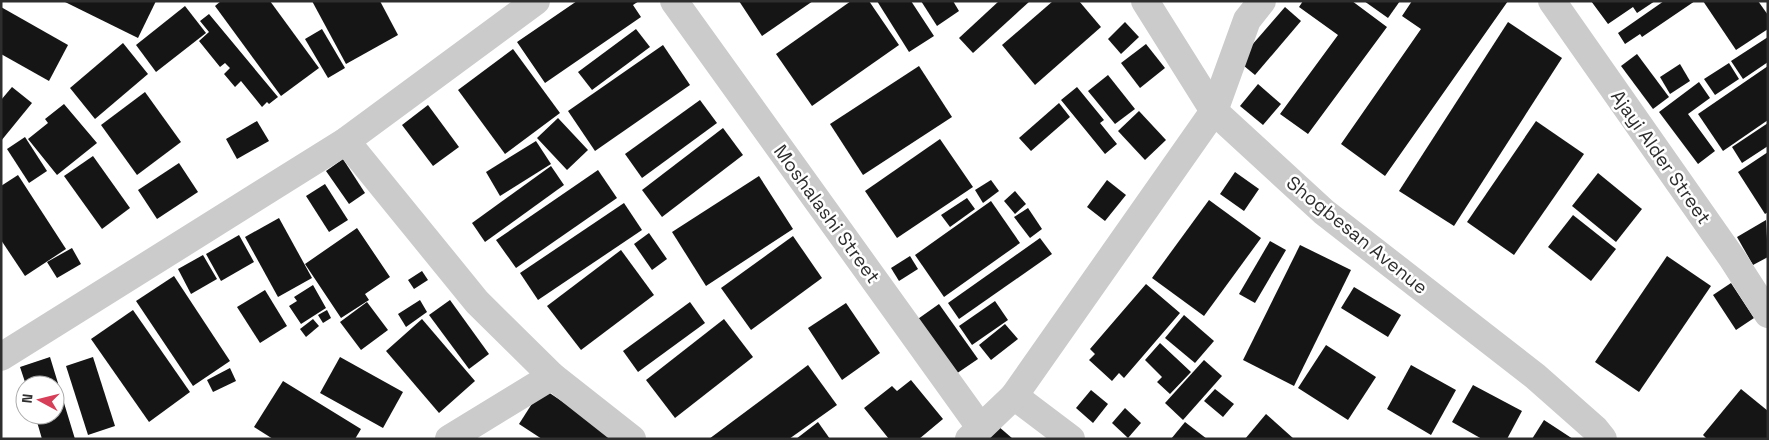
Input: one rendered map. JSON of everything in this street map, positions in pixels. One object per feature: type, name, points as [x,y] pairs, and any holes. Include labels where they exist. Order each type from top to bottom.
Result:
[{"type":"street","points":[[1,357],[346,141],[536,1]]},
{"type":"street","name":"Moshalashi Street","points":[[674,1],[975,433]]},
{"type":"street","name":"Shogbesan Avenue","points":[[1145,1],[1214,110],[1324,212],[1535,376],[1595,429],[1603,439]]},
{"type":"street","points":[[975,433],[1014,396],[1214,110],[1247,20],[1262,1]]},
{"type":"street","name":"Ajayi Alder Street","points":[[1552,1],[1732,258],[1768,314]]},
{"type":"street","points":[[346,141],[478,302],[552,376],[632,439]]},
{"type":"street","points":[[449,439],[552,376]]},
{"type":"street","points":[[1014,396],[1070,439]]},
{"type":"building","points":[[63,1],[156,1],[138,38]]},
{"type":"building","points":[[221,1],[270,1],[319,68],[281,96],[215,6]]},
{"type":"building","points":[[312,1],[380,1],[398,35],[346,64]]},
{"type":"building","points":[[577,1],[639,1],[633,5],[641,17],[545,83],[517,42]]},
{"type":"building","points":[[739,1],[813,1],[762,36]]},
{"type":"building","points":[[851,1],[869,1],[899,45],[812,106],[776,54]]},
{"type":"building","points":[[877,1],[911,1],[934,36],[909,52]]},
{"type":"building","points":[[921,1],[953,1],[959,11],[937,26]]},
{"type":"building","points":[[999,1],[1030,1],[973,53],[959,38]]},
{"type":"building","points":[[1053,1],[1079,1],[1101,27],[1035,85],[1002,45]]},
{"type":"building","points":[[1303,1],[1352,1],[1387,27],[1308,134],[1280,114],[1338,35],[1299,7]]},
{"type":"building","points":[[1364,1],[1400,1],[1388,18]]},
{"type":"building","points":[[1412,1],[1508,1],[1385,176],[1341,144],[1421,29],[1402,16]]},
{"type":"building","points":[[1591,1],[1655,1],[1637,13],[1633,7],[1608,24]]},
{"type":"building","points":[[1664,1],[1695,1],[1642,37],[1640,34],[1625,44],[1618,33]]},
{"type":"building","points":[[1703,1],[1758,1],[1768,15],[1768,29],[1736,50]]},
{"type":"building","points":[[185,6],[206,33],[156,72],[136,45]]},
{"type":"building","points":[[1,7],[68,45],[49,81],[1,54]]},
{"type":"building","points":[[1285,7],[1301,21],[1255,75],[1238,61]]},
{"type":"building","points":[[209,14],[278,97],[269,104],[267,102],[262,107],[241,81],[235,87],[224,74],[230,68],[225,63],[220,67],[199,41],[209,32],[200,21]]},
{"type":"building","points":[[1125,22],[1139,37],[1121,54],[1108,39]]},
{"type":"building","points":[[1508,22],[1562,58],[1454,226],[1399,191]]},
{"type":"building","points":[[322,29],[345,68],[328,78],[305,39]]},
{"type":"building","points":[[636,29],[650,47],[592,90],[578,72]]},
{"type":"building","points":[[1768,37],[1768,62],[1743,79],[1731,61]]},
{"type":"building","points":[[123,43],[148,74],[95,119],[70,88]]},
{"type":"building","points":[[1146,44],[1165,68],[1140,88],[1121,63]]},
{"type":"building","points":[[663,45],[690,85],[595,151],[568,111]]},
{"type":"building","points":[[513,49],[560,113],[505,154],[458,90]]},
{"type":"building","points":[[1637,54],[1669,97],[1653,109],[1621,66]]},
{"type":"building","points":[[1729,63],[1739,79],[1715,95],[1704,79]]},
{"type":"building","points":[[1680,64],[1690,81],[1670,94],[1660,77]]},
{"type":"building","points":[[919,66],[952,117],[863,175],[830,124]]},
{"type":"building","points":[[1768,66],[1768,120],[1723,151],[1698,114]]},
{"type":"building","points":[[1108,75],[1135,109],[1115,124],[1088,91]]},
{"type":"building","points":[[1699,82],[1710,98],[1688,114],[1715,151],[1698,164],[1659,112]]},
{"type":"building","points":[[1258,84],[1281,104],[1263,125],[1240,106]]},
{"type":"building","points":[[12,87],[32,103],[1,141],[1,100]]},
{"type":"building","points":[[1077,87],[1104,120],[1100,123],[1117,144],[1105,154],[1061,100]]},
{"type":"building","points":[[145,92],[181,142],[137,175],[101,125]]},
{"type":"building","points":[[700,100],[717,123],[642,178],[625,154]]},
{"type":"building","points":[[1059,103],[1070,117],[1031,151],[1019,138]]},
{"type":"building","points":[[64,104],[97,143],[57,175],[28,139],[48,123],[45,119]]},
{"type":"building","points":[[428,105],[459,147],[433,166],[402,125]]},
{"type":"building","points":[[1139,111],[1166,140],[1145,160],[1118,131]]},
{"type":"building","points":[[558,118],[588,150],[567,170],[537,138]]},
{"type":"building","points":[[257,121],[269,141],[237,159],[226,139]]},
{"type":"building","points":[[1536,121],[1584,154],[1514,255],[1467,222]]},
{"type":"building","points":[[1768,123],[1768,146],[1742,163],[1732,147]]},
{"type":"building","points":[[723,128],[743,155],[662,217],[642,190]]},
{"type":"building","points":[[25,137],[47,171],[29,183],[7,149]]},
{"type":"building","points":[[940,139],[973,187],[897,238],[865,191]]},
{"type":"building","points":[[536,141],[551,164],[500,196],[486,172]]},
{"type":"building","points":[[1768,152],[1768,212],[1765,214],[1738,172]]},
{"type":"building","points":[[93,156],[130,208],[102,229],[64,176]]},
{"type":"building","points":[[343,159],[365,193],[349,204],[326,171]]},
{"type":"building","points":[[179,163],[198,192],[157,219],[138,190]]},
{"type":"building","points":[[551,166],[564,185],[485,242],[472,223]]},
{"type":"building","points":[[598,170],[617,198],[516,268],[496,240]]},
{"type":"building","points":[[1235,172],[1259,189],[1244,211],[1220,194]]},
{"type":"building","points":[[1598,173],[1642,209],[1616,242],[1572,206]]},
{"type":"building","points":[[18,175],[66,249],[25,276],[1,240],[1,186]]},
{"type":"building","points":[[759,176],[793,229],[706,286],[672,232]]},
{"type":"building","points":[[991,180],[999,191],[983,203],[975,190]]},
{"type":"building","points":[[1107,180],[1126,195],[1105,221],[1087,207]]},
{"type":"building","points":[[325,184],[348,220],[329,232],[306,196]]},
{"type":"building","points":[[1015,191],[1026,204],[1015,214],[1004,201]]},
{"type":"building","points":[[967,198],[975,209],[950,227],[941,215]]},
{"type":"building","points":[[1209,200],[1261,238],[1204,316],[1152,278]]},
{"type":"building","points":[[991,201],[1020,243],[944,297],[915,255]]},
{"type":"building","points":[[624,203],[642,230],[538,300],[520,273]]},
{"type":"building","points":[[1028,208],[1042,229],[1030,238],[1014,217]]},
{"type":"building","points":[[1573,215],[1616,249],[1591,281],[1548,247]]},
{"type":"building","points":[[279,218],[312,278],[278,297],[245,237]]},
{"type":"building","points":[[1766,220],[1768,257],[1753,265],[1737,237]]},
{"type":"building","points":[[357,228],[390,277],[365,294],[369,300],[341,318],[305,264]]},
{"type":"building","points":[[649,233],[667,259],[652,270],[634,244]]},
{"type":"building","points":[[239,235],[254,262],[221,281],[206,254]]},
{"type":"building","points":[[793,236],[822,278],[751,330],[721,288]]},
{"type":"building","points":[[1040,238],[1052,254],[959,319],[948,303]]},
{"type":"building","points":[[1270,241],[1286,250],[1255,303],[1239,294]]},
{"type":"building","points":[[1300,245],[1351,270],[1294,386],[1243,360]]},
{"type":"building","points":[[72,248],[81,264],[57,278],[47,262]]},
{"type":"building","points":[[621,250],[654,295],[581,350],[547,306]]},
{"type":"building","points":[[203,255],[217,279],[191,294],[178,269]]},
{"type":"building","points":[[910,256],[918,269],[899,281],[891,268]]},
{"type":"building","points":[[1667,256],[1711,286],[1639,392],[1595,362]]},
{"type":"building","points":[[422,271],[428,280],[414,289],[408,280]]},
{"type":"building","points":[[174,276],[230,361],[193,386],[136,301]]},
{"type":"building","points":[[1731,283],[1754,318],[1736,330],[1713,295]]},
{"type":"building","points":[[1146,284],[1180,313],[1124,378],[1119,373],[1112,381],[1089,360],[1095,354],[1090,349]]},
{"type":"building","points":[[313,285],[326,308],[301,324],[289,306],[297,301],[294,297]]},
{"type":"building","points":[[1354,287],[1401,315],[1388,337],[1341,308]]},
{"type":"building","points":[[265,290],[287,326],[260,343],[237,307]]},
{"type":"building","points":[[420,300],[427,312],[406,327],[398,314]]},
{"type":"building","points":[[450,300],[489,354],[469,369],[429,315]]},
{"type":"building","points":[[995,301],[1008,320],[972,345],[959,326]]},
{"type":"building","points":[[367,302],[388,330],[361,350],[340,322]]},
{"type":"building","points":[[690,302],[705,323],[638,372],[623,351]]},
{"type":"building","points":[[846,303],[880,353],[842,380],[808,328]]},
{"type":"building","points":[[939,304],[978,359],[953,376],[915,321]]},
{"type":"building","points":[[133,310],[190,392],[149,422],[91,339]]},
{"type":"building","points":[[327,310],[331,318],[323,323],[318,315]]},
{"type":"building","points":[[1184,315],[1214,341],[1195,363],[1165,338]]},
{"type":"building","points":[[313,319],[319,326],[306,337],[300,329]]},
{"type":"building","points":[[422,319],[475,381],[439,413],[386,351]]},
{"type":"building","points":[[724,319],[753,357],[675,418],[646,380]]},
{"type":"building","points":[[1005,324],[1018,339],[991,360],[979,345]]},
{"type":"building","points":[[1160,343],[1191,372],[1170,394],[1157,382],[1162,377],[1145,360]]},
{"type":"building","points":[[1326,345],[1376,377],[1348,420],[1298,388]]},
{"type":"building","points":[[50,357],[55,375],[23,375],[20,367]]},
{"type":"building","points":[[93,357],[115,426],[88,435],[66,366]]},
{"type":"building","points":[[340,357],[403,392],[383,428],[320,393]]},
{"type":"building","points":[[1204,360],[1222,376],[1183,420],[1165,403]]},
{"type":"building","points":[[808,365],[837,405],[789,439],[709,439]]},
{"type":"building","points":[[1411,365],[1456,390],[1431,435],[1387,409]]},
{"type":"building","points":[[230,368],[236,381],[213,392],[207,380]]},
{"type":"building","points":[[911,380],[943,419],[919,439],[889,439],[864,408],[892,386],[897,391]]},
{"type":"building","points":[[283,381],[361,429],[355,439],[273,439],[254,427]]},
{"type":"building","points":[[1473,385],[1522,411],[1507,439],[1482,439],[1452,422]]},
{"type":"building","points":[[542,388],[619,439],[542,439],[519,424]]},
{"type":"building","points":[[1215,389],[1234,404],[1223,417],[1204,401]]},
{"type":"building","points":[[1741,389],[1768,411],[1768,439],[1707,439],[1703,435]]},
{"type":"building","points":[[1091,390],[1108,404],[1093,423],[1076,408]]},
{"type":"building","points":[[65,406],[75,439],[42,439],[38,425],[65,425]]},
{"type":"building","points":[[1125,408],[1141,423],[1128,438],[1112,423]]},
{"type":"building","points":[[1266,414],[1294,439],[1245,439]]},
{"type":"building","points":[[1544,420],[1573,439],[1532,439]]},
{"type":"building","points":[[818,422],[830,439],[796,439]]},
{"type":"building","points":[[1185,422],[1207,439],[1171,439]]},
{"type":"building","points":[[998,426],[1013,439],[987,439]]}]
